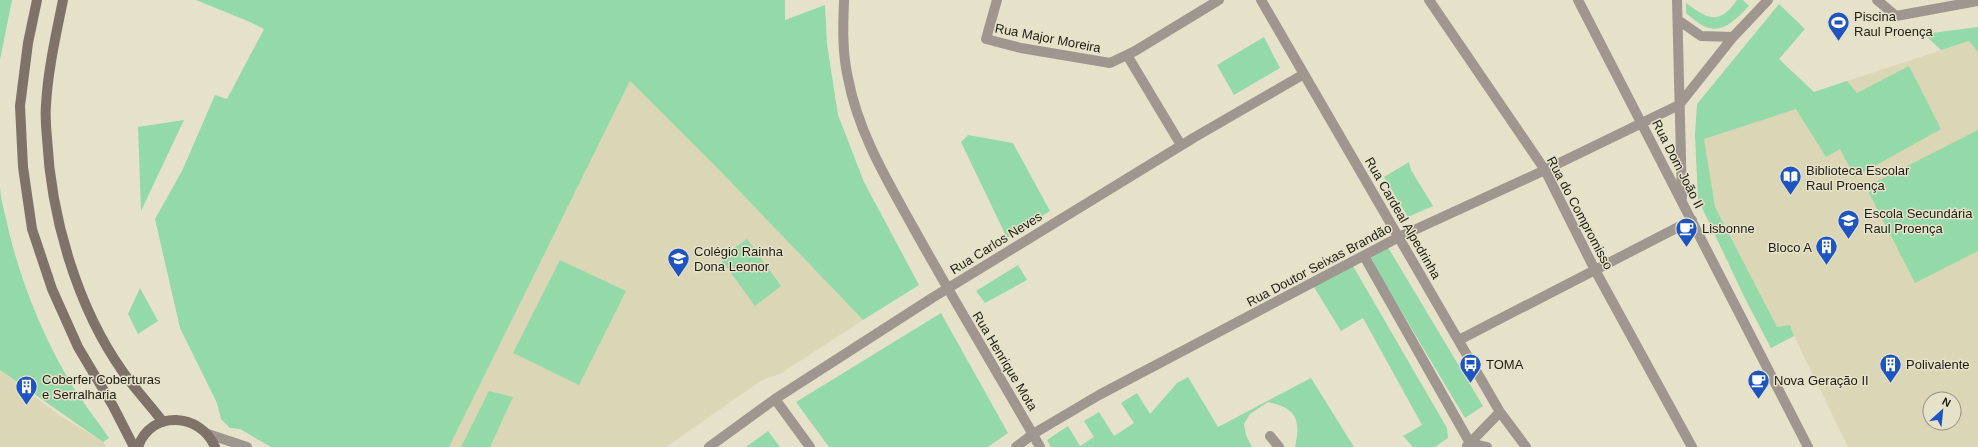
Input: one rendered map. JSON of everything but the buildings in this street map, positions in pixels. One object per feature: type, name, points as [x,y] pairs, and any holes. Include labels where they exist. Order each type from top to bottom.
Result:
[{"type":"main road","points":[[37,0],[28,43],[20,106],[23,167],[32,229],[52,289],[78,347],[113,406],[134,447]]},
{"type":"main road","points":[[63,0],[53,46],[45,106],[48,165],[60,227],[76,282],[102,337],[123,373],[163,422]]},
{"type":"main road","points":[[138,447],[146,434],[163,422],[180,420],[190,422],[208,434],[215,447]]},
{"type":"street","name":"Rua Henrique Mota","points":[[844,0],[842,37],[848,78],[861,126],[881,170],[947,289],[1040,447]]},
{"type":"street","name":"Rua Major Moreira","points":[[997,0],[986,39],[1021,48],[1110,63],[1127,55],[1219,0]]},
{"type":"street","name":"Rua Cardeal Alpedrinha","points":[[1261,0],[1500,412],[1526,447]]},
{"type":"street","name":"Rua do Compromisso","points":[[1429,0],[1545,170],[1595,270],[1692,447]]},
{"type":"street","name":"Rua Dom João II","points":[[1578,0],[1808,447]]},
{"type":"street","points":[[1677,0],[1682,201]]},
{"type":"street","points":[[1679,105],[1733,37],[1768,0]]},
{"type":"street","points":[[1877,0],[1896,16],[1978,1]]},
{"type":"street","points":[[1678,20],[1701,36],[1733,37]]},
{"type":"street","points":[[1127,55],[1181,145]]},
{"type":"street","name":"Rua Carlos Neves","points":[[708,447],[775,399],[947,289],[1181,145],[1304,74]]},
{"type":"street","name":"Rua Doutor Seixas Brandão","points":[[1016,447],[1033,434],[1099,395],[1399,237],[1545,170],[1679,105]]},
{"type":"street","points":[[1459,340],[1692,220]]},
{"type":"street","points":[[1364,256],[1467,445]]},
{"type":"street","points":[[775,399],[810,447]]},
{"type":"street","points":[[1467,445],[1500,412]]},
{"type":"street","points":[[208,434],[247,447]]},
{"type":"street","points":[[1270,436],[1279,447]]},
{"type":"street","points":[[1467,445],[1487,447]]},
{"type":"shaded area","name":"Escola Secundária Raul Proença","points":[[1978,38],[1978,447],[1848,447],[1794,336],[1771,348],[1747,303],[1698,199],[1695,134],[1814,92]]},
{"type":"shaded area","name":"Colégio Rainha Dona Leonor","points":[[630,81],[724,175],[863,320],[780,374],[762,380],[666,447],[449,447]]},
{"type":"shaded area","name":"Coberfer Coberturas e Serralharia","points":[[0,370],[59,415],[103,442],[106,447],[0,447]]},
{"type":"green space","points":[[0,0],[12,0],[0,60]]},
{"type":"green space","points":[[196,0],[785,0],[785,20],[825,5],[827,44],[838,115],[864,182],[919,285],[863,320],[724,175],[630,81],[449,447],[271,447],[240,429],[230,428],[221,419],[217,403],[180,328],[155,219],[182,171],[215,95],[227,99],[264,29]]},
{"type":"green space","points":[[1737,0],[1743,0],[1749,6],[1733,21],[1726,26],[1719,28],[1712,29],[1704,26],[1686,13],[1686,3],[1707,16],[1719,17],[1725,14]]},
{"type":"green space","points":[[1779,4],[1805,29],[1779,59],[1814,92],[1847,81],[1857,93],[1909,66],[1941,129],[1855,177],[1840,149],[1826,157],[1796,109],[1704,139],[1715,207],[1777,327],[1790,325],[1794,336],[1771,348],[1744,296],[1698,199],[1695,134],[1697,104]]},
{"type":"green space","points":[[1978,27],[1978,52],[1969,41],[1941,50],[1924,34]]},
{"type":"green space","points":[[1264,37],[1280,68],[1234,95],[1217,65]]},
{"type":"green space","points":[[184,120],[141,211],[138,127]]},
{"type":"green space","points":[[1978,130],[1978,251],[1915,283],[1866,187]]},
{"type":"green space","points":[[968,135],[1013,143],[1050,211],[1007,238],[961,142]]},
{"type":"green space","points":[[1409,162],[1411,170],[1433,206],[1408,217],[1384,177]]},
{"type":"green space","points":[[0,187],[2,204],[19,269],[40,323],[66,375],[109,438],[103,442],[0,370]]},
{"type":"green space","points":[[747,239],[781,286],[755,306],[720,258]]},
{"type":"green space","points":[[1386,244],[1483,406],[1465,418],[1370,259]]},
{"type":"green space","points":[[560,260],[626,291],[579,385],[513,353]]},
{"type":"green space","points":[[1018,265],[1027,280],[985,303],[976,291]]},
{"type":"green space","points":[[1353,266],[1447,428],[1448,438],[1435,447],[1413,447],[1403,436],[1422,425],[1363,318],[1341,331],[1312,284]]},
{"type":"green space","points":[[140,288],[158,321],[138,334],[128,314]]},
{"type":"green space","points":[[941,313],[1008,433],[988,447],[829,447],[796,402]]},
{"type":"green space","points":[[1188,377],[1218,427],[1311,378],[1354,447],[1295,447],[1297,438],[1297,422],[1295,417],[1285,408],[1268,402],[1250,414],[1244,424],[1246,435],[1252,447],[1051,447],[1047,440],[1068,426],[1080,446],[1094,437],[1084,421],[1099,412],[1114,436],[1134,423],[1121,403],[1137,393],[1150,414],[1177,383]]},
{"type":"green space","points":[[489,391],[513,397],[490,447],[461,447]]},
{"type":"green space","points":[[768,431],[780,447],[746,447]]},
{"type":"place","name":"Piscina Raul Proença","points":[[1839,42]]},
{"type":"place","name":"Biblioteca Escolar Raul Proença","points":[[1790,196]]},
{"type":"place","name":"Escola Secundária Raul Proença","points":[[1848,240]]},
{"type":"place","name":"Lisbonne","points":[[1686,248]]},
{"type":"place","name":"Bloco A","points":[[1827,266]]},
{"type":"place","name":"Colégio Rainha Dona Leonor","points":[[678,278]]},
{"type":"place","name":"TOMA","points":[[1470,384]]},
{"type":"place","name":"Polivalente","points":[[1890,384]]},
{"type":"place","name":"Nova Geração II","points":[[1758,400]]},
{"type":"place","name":"Coberfer Coberturas e Serralharia","points":[[26,406]]}]
